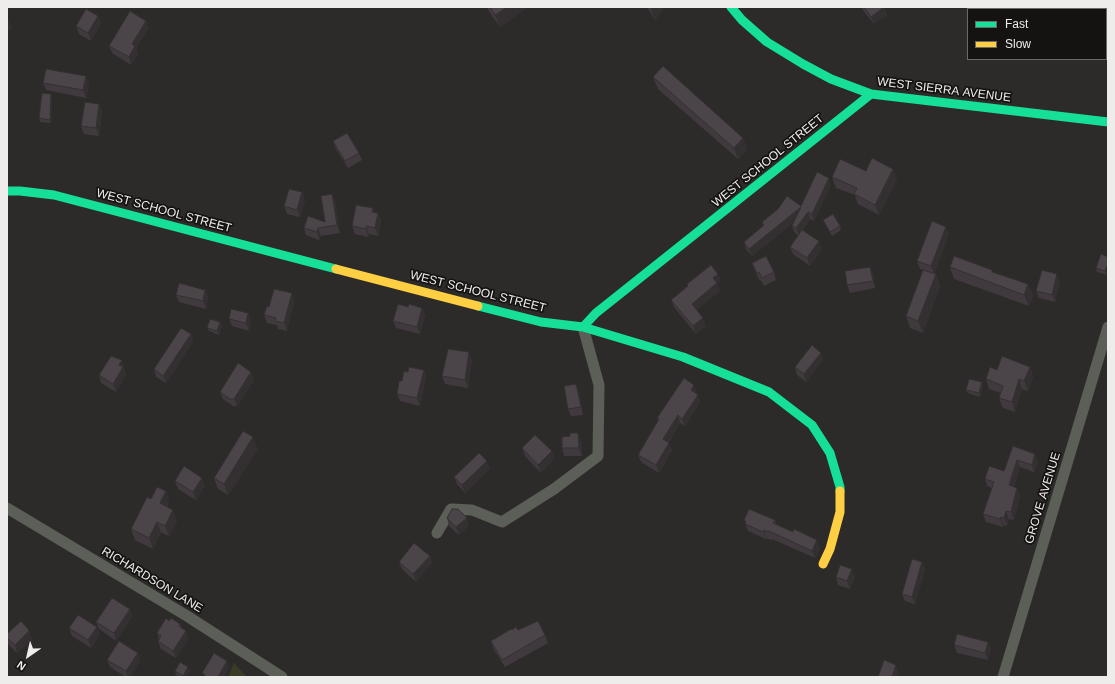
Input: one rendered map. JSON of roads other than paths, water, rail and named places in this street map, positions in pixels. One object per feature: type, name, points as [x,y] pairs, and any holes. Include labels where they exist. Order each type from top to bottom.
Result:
[{"type":"street","name":"WEST SIERRA AVENUE","points":[[731,7],[742,20],[768,42],[803,64],[831,79],[871,94],[1108,122]]},
{"type":"street","name":"WEST SCHOOL STREET","points":[[7,192],[20,191],[54,195],[542,322],[583,327],[596,313],[871,94]]},
{"type":"street","points":[[437,533],[451,509],[472,510],[502,522],[554,489],[598,456],[599,385],[583,327]]},
{"type":"street","points":[[583,327],[683,357],[769,392],[812,424],[830,453],[840,488],[840,512],[830,549],[823,564]]},
{"type":"street","name":"GROVE AVENUE","points":[[1003,677],[1108,327]]},
{"type":"street","name":"RICHARDSON LANE","points":[[7,508],[187,616],[282,677]]}]
